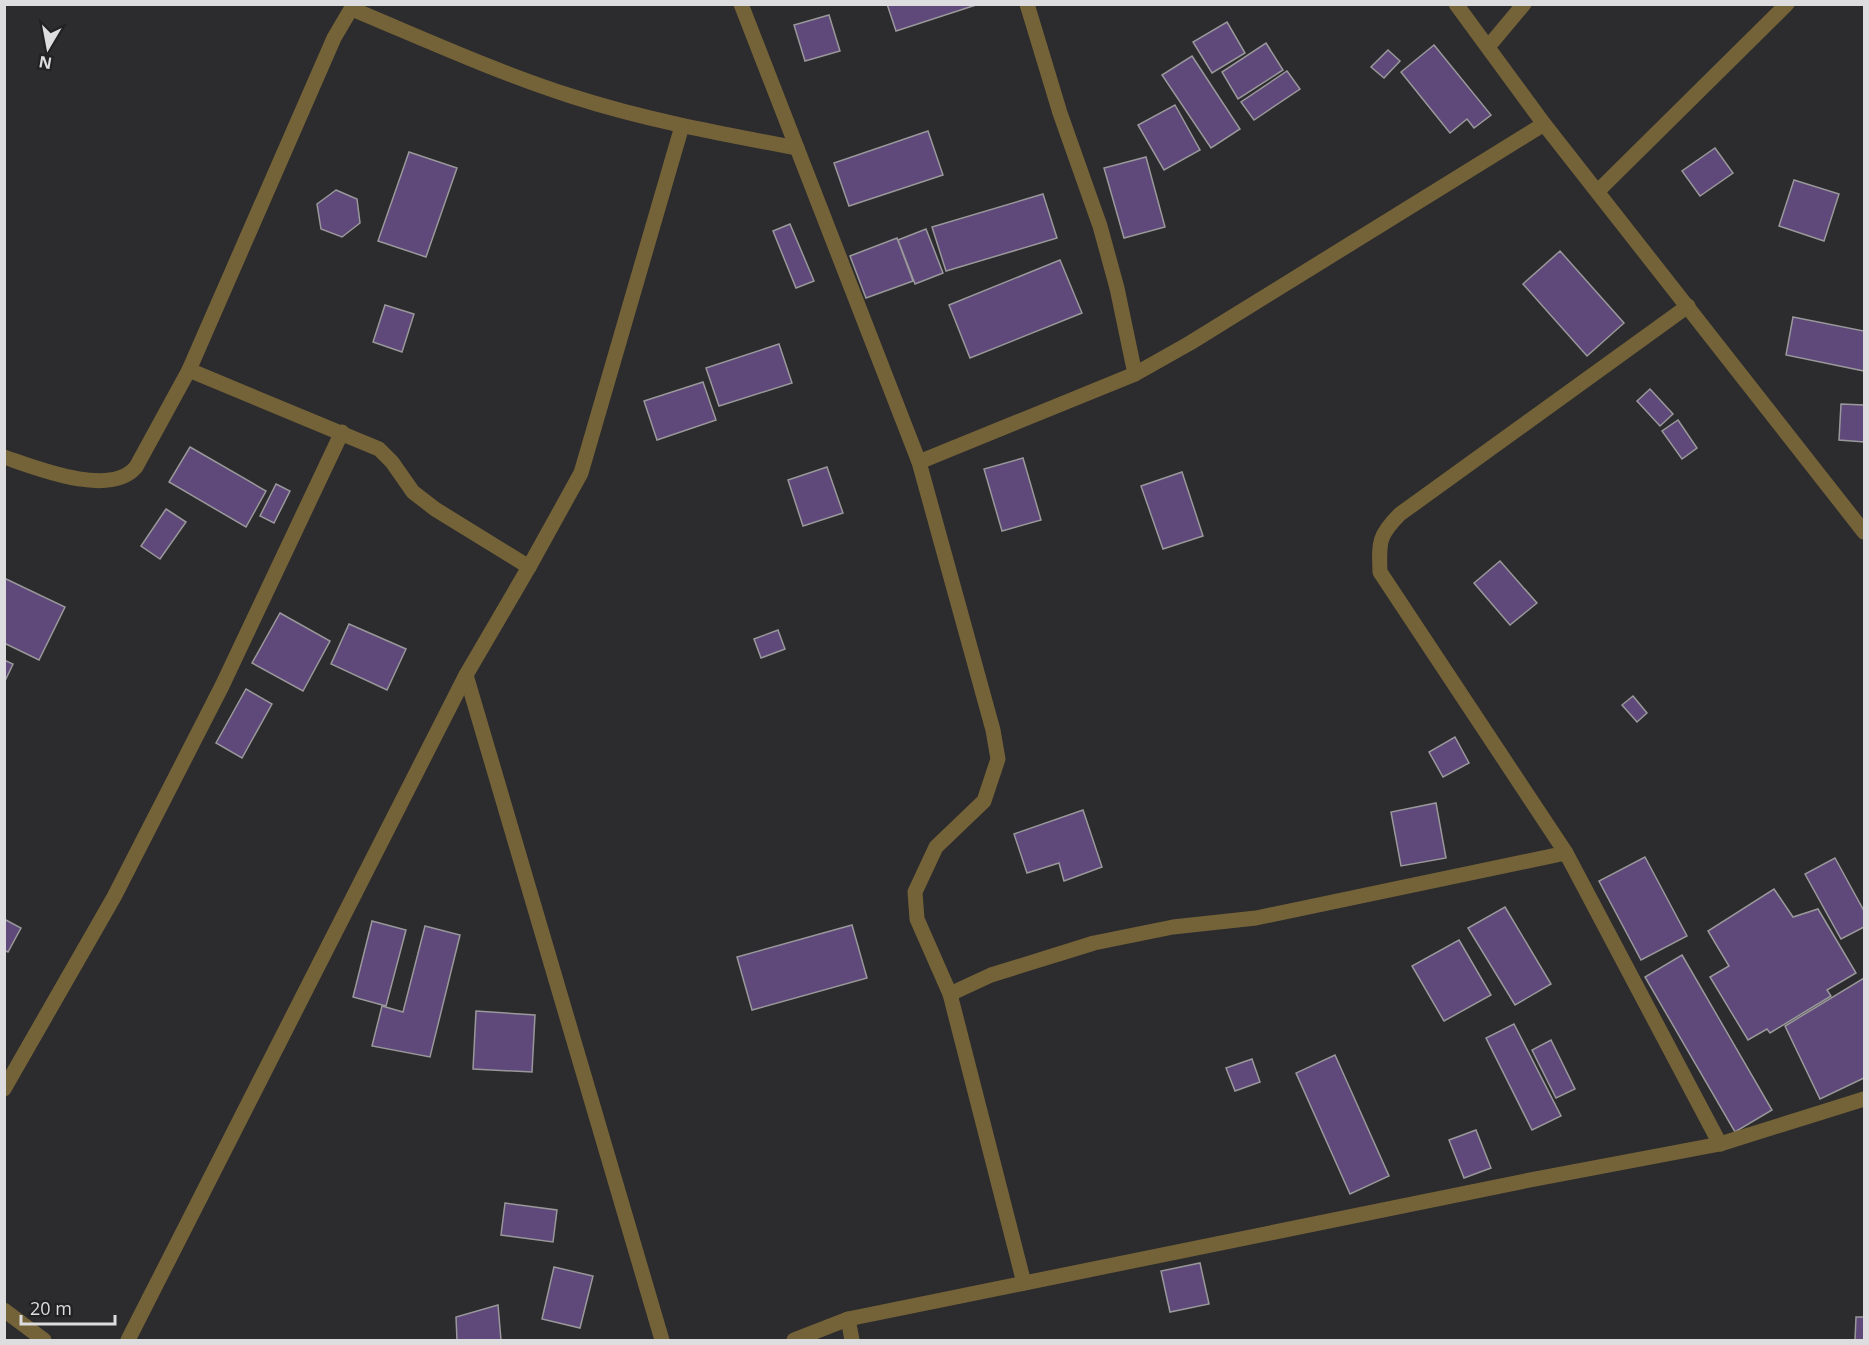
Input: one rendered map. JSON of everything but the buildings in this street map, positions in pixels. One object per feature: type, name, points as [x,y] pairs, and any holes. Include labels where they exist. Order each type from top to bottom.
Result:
[{"type":"street","points":[[1027,4],[1060,113],[1100,226],[1117,288],[1135,374]]},
{"type":"street","points":[[1456,4],[1544,124],[1864,532]]},
{"type":"street","points":[[1488,47],[1524,4]]},
{"type":"street","points":[[1598,191],[1787,4]]},
{"type":"street","points":[[742,5],[920,462],[993,730],[998,759],[984,801],[936,847],[915,892],[918,919],[950,994],[1024,1283]]},
{"type":"street","points":[[4,457],[39,469],[104,481],[129,475],[136,467],[189,370],[334,38],[353,7],[497,69],[572,97],[682,126],[797,148]]},
{"type":"street","points":[[920,462],[1135,374],[1190,343],[1544,124]]},
{"type":"street","points":[[128,1341],[466,675],[581,473],[682,126]]},
{"type":"street","points":[[1688,306],[1400,514],[1383,531],[1379,550],[1380,572],[1566,854],[1720,1144]]},
{"type":"street","points":[[189,370],[379,449],[392,462],[413,492],[435,509],[529,567]]},
{"type":"street","points":[[4,1089],[114,897],[222,686],[342,432]]},
{"type":"street","points":[[466,675],[662,1341]]},
{"type":"street","points":[[950,994],[991,975],[1094,943],[1173,927],[1256,918],[1566,854]]},
{"type":"street","points":[[794,1341],[848,1319],[1720,1144],[1864,1099]]},
{"type":"street","points":[[4,1310],[44,1341]]},
{"type":"street","points":[[848,1319],[852,1341]]}]
